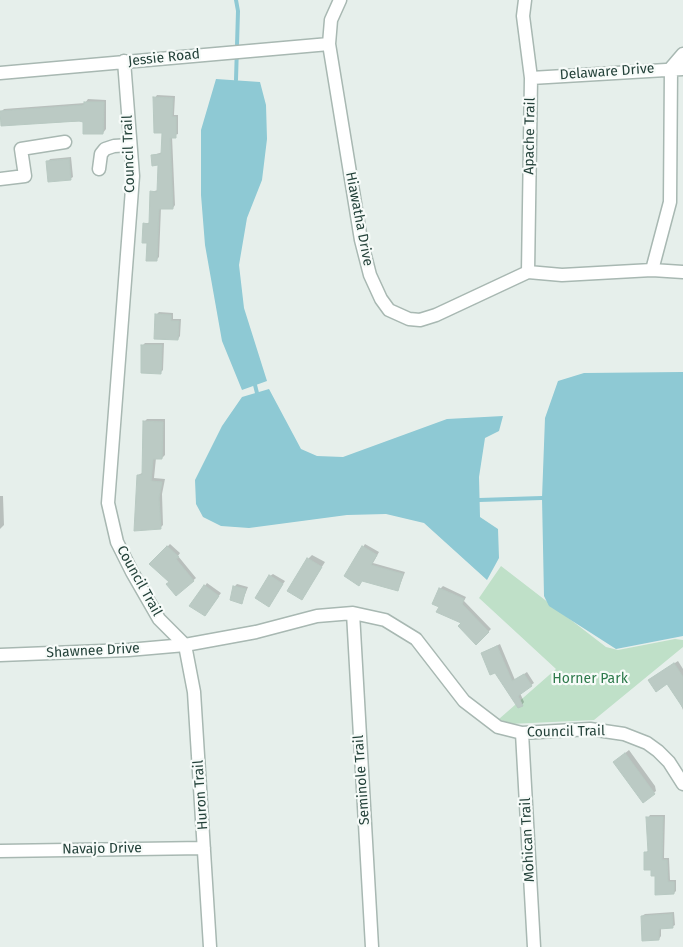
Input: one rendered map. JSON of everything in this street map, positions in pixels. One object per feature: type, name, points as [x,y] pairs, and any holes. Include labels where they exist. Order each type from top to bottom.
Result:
[{"type":"street","name":"Hiawatha Drive","points":[[340,0],[331,20],[328,44],[361,240],[373,281],[381,299],[389,310],[410,319],[420,320],[436,315],[528,272]]},
{"type":"street","name":"Apache Trail","points":[[525,0],[523,16],[524,40],[531,78],[528,272]]},
{"type":"street","name":"Jessie Road","points":[[0,73],[215,52],[328,44]]},
{"type":"street","points":[[652,270],[670,202],[677,68],[683,54]]},
{"type":"street","name":"Council Trail","points":[[124,62],[133,176],[108,503],[117,542],[158,619],[185,645],[256,632],[317,616],[353,613],[385,620],[416,639],[464,701],[498,727],[522,733],[590,729],[624,734],[646,743],[658,751],[669,762],[683,784]]},
{"type":"street","name":"Delaware Drive","points":[[531,78],[677,68]]},
{"type":"street","points":[[0,179],[25,176],[22,149],[65,142]]},
{"type":"street","points":[[100,169],[101,154],[105,150],[114,146],[130,145]]},
{"type":"street","points":[[528,272],[562,275],[652,270],[683,272]]},
{"type":"street","name":"Seminole Trail","points":[[353,613],[372,947]]},
{"type":"street","name":"Shawnee Drive","points":[[0,655],[128,650],[185,645]]},
{"type":"street","name":"Huron Trail","points":[[185,645],[194,692],[210,947]]},
{"type":"street","name":"Mohican Trail","points":[[522,733],[534,947]]},
{"type":"street","name":"Navajo Drive","points":[[0,850],[204,848]]},
{"type":"green space","name":"Horner Park","points":[[501,566],[606,647],[618,650],[675,639],[683,640],[683,647],[594,720],[510,724],[499,719],[556,669],[479,598]]},
{"type":"water","points":[[216,79],[260,82],[266,105],[267,139],[262,180],[247,218],[239,265],[244,308],[267,381],[242,390],[222,341],[205,245],[201,195],[201,130]]},
{"type":"water","points":[[683,372],[683,636],[616,649],[549,606],[544,596],[542,498],[545,418],[558,381],[584,373]]},
{"type":"water","points":[[269,389],[301,449],[317,456],[343,457],[447,419],[503,416],[499,431],[485,438],[479,477],[480,517],[498,529],[499,558],[487,580],[424,523],[386,514],[347,515],[249,528],[221,526],[203,517],[196,504],[195,480],[222,426],[242,397]]},
{"type":"building","points":[[153,97],[173,98],[172,117],[176,117],[176,138],[170,138],[173,209],[159,209],[157,261],[146,261],[147,243],[142,243],[143,223],[149,224],[150,191],[157,192],[158,165],[152,166],[151,155],[161,154],[162,133],[154,133]]},
{"type":"building","points":[[84,102],[104,102],[103,134],[83,134],[83,122],[79,121],[1,126],[0,111],[84,105]]},
{"type":"building","points":[[69,159],[71,180],[48,182],[46,161]]},
{"type":"building","points":[[155,314],[171,315],[171,321],[179,321],[178,340],[154,339]]},
{"type":"building","points":[[141,345],[162,345],[161,374],[141,373]]},
{"type":"building","points":[[143,421],[163,422],[162,459],[153,459],[151,481],[162,482],[159,498],[161,529],[134,531],[137,475],[142,475]]},
{"type":"building","points":[[167,546],[179,557],[176,559],[194,581],[176,596],[166,584],[169,582],[149,564]]},
{"type":"building","points":[[362,546],[377,555],[371,565],[403,574],[398,591],[362,581],[359,586],[344,576]]},
{"type":"building","points":[[307,558],[322,567],[302,600],[287,591]]},
{"type":"building","points":[[269,575],[283,584],[269,607],[255,598]]},
{"type":"building","points":[[204,585],[219,596],[205,616],[189,606]]},
{"type":"building","points":[[233,586],[246,589],[242,604],[230,600]]},
{"type":"building","points":[[439,588],[464,599],[462,604],[489,632],[476,645],[458,626],[461,623],[436,612],[439,607],[432,604]]},
{"type":"building","points":[[497,646],[512,681],[524,674],[532,686],[518,696],[523,706],[518,708],[495,673],[490,675],[481,653]]},
{"type":"building","points":[[674,663],[683,677],[683,708],[667,684],[656,692],[648,680]]},
{"type":"building","points":[[625,753],[655,794],[643,803],[613,762]]},
{"type":"building","points":[[646,817],[663,817],[662,860],[667,860],[668,882],[674,882],[674,894],[655,895],[655,876],[651,876],[651,870],[644,870],[644,852],[648,852]]},
{"type":"building","points":[[672,914],[673,928],[659,929],[659,940],[642,941],[641,916]]},
{"type":"waterway","points":[[236,0],[238,11],[236,80]]},
{"type":"waterway","points":[[255,385],[257,393]]},
{"type":"waterway","points":[[479,500],[542,498]]}]
